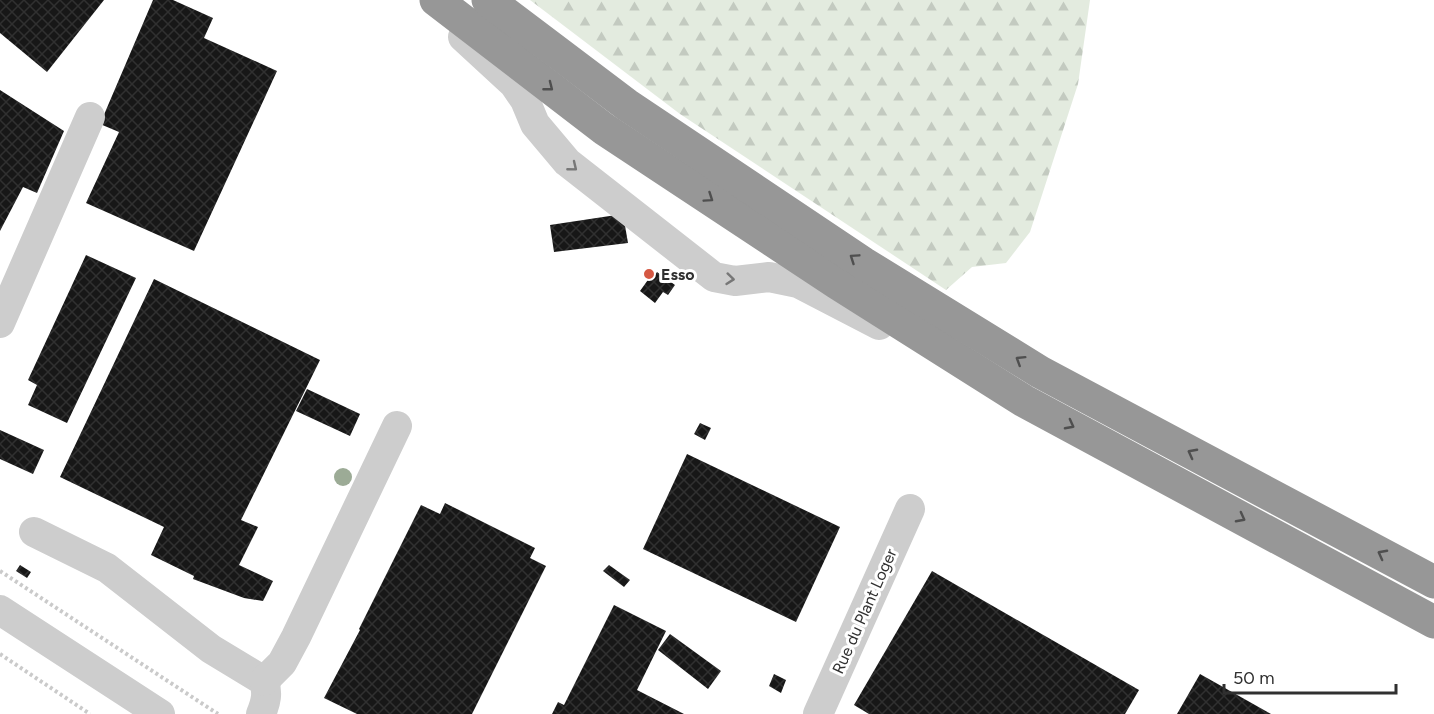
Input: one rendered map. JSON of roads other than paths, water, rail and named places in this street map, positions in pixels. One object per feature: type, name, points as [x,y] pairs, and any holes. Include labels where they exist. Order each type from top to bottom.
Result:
[{"type":"highway","points":[[436,0],[604,129],[837,283],[1024,401],[1434,622]]},
{"type":"highway","points":[[488,0],[627,105],[863,263],[1020,360],[1434,582]]},
{"type":"street","points":[[424,0],[514,84],[525,100],[535,124],[567,162],[714,277],[735,281],[770,277],[798,283],[1024,401]]},
{"type":"street","points":[[0,323],[90,117]]},
{"type":"street","points":[[264,681],[282,663],[296,637],[397,426]]},
{"type":"street","name":"Rue du Plant Loger","points":[[818,714],[910,509]]},
{"type":"street","points":[[34,532],[106,568],[211,649],[264,681],[267,689],[266,704],[261,714]]},
{"type":"street","points":[[0,610],[160,714]]},
{"type":"place","name":"Esso","points":[[649,274]]}]
